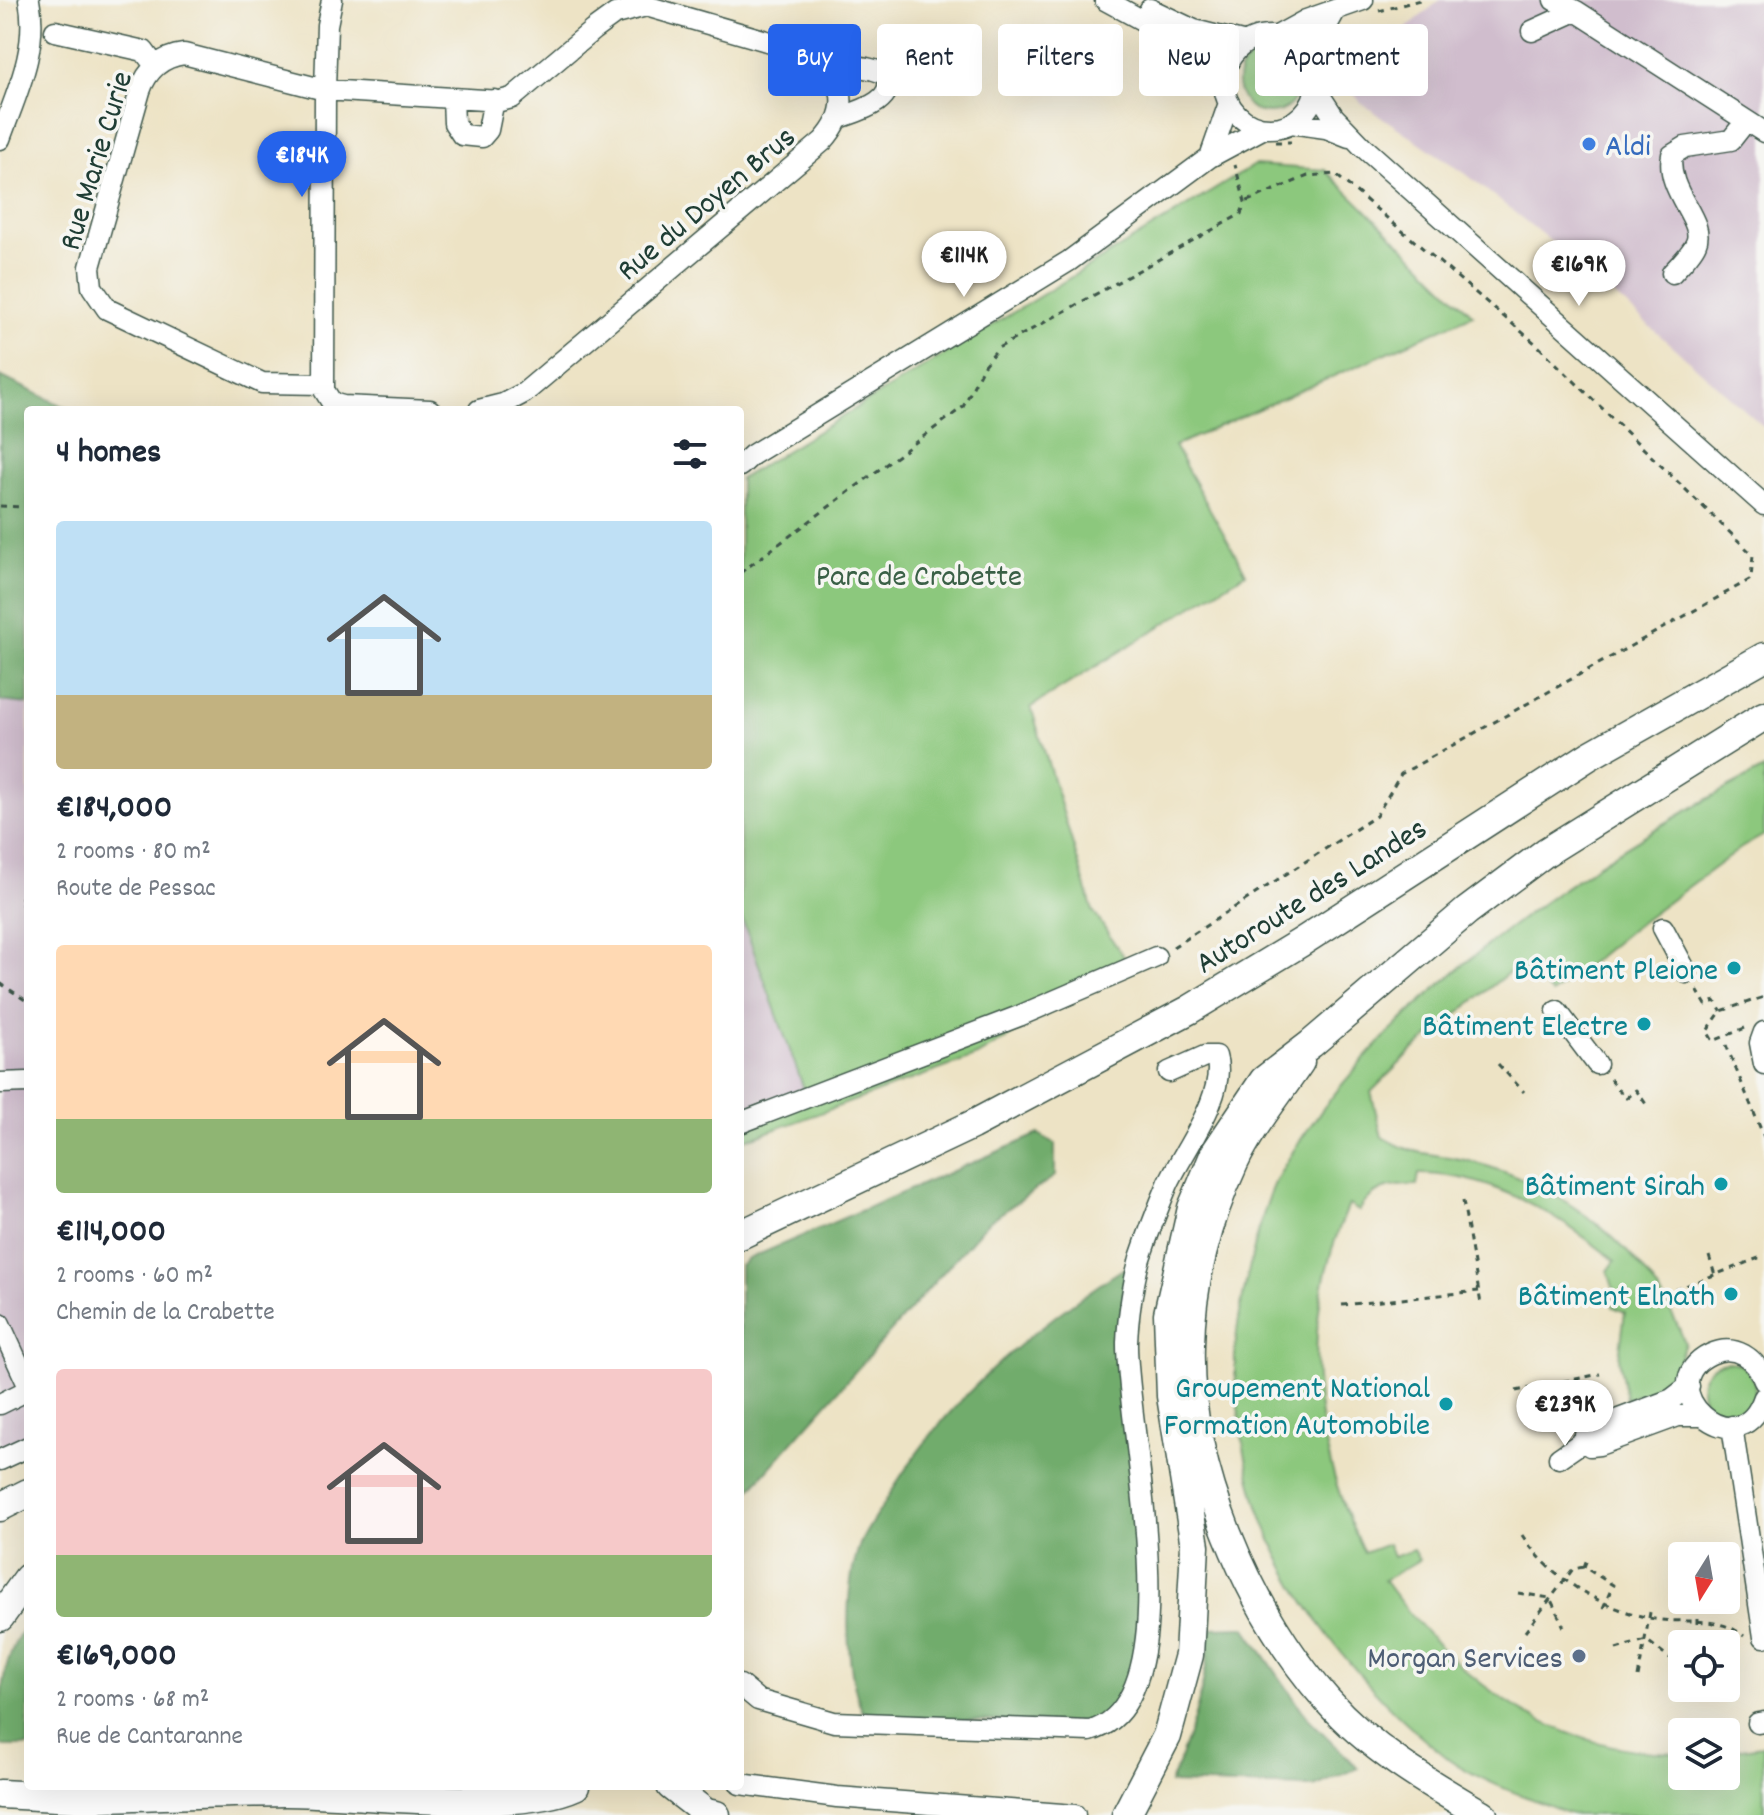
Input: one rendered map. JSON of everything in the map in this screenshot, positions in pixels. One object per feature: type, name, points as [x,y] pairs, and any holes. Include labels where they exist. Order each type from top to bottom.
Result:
[{"type":"highway","name":"Autoroute des Landes","points":[[880,1168],[1071,1075],[1189,1010],[1300,943],[1589,756],[1764,657]]},
{"type":"highway","points":[[1126,1815],[1147,1779],[1180,1699],[1189,1655],[1195,1546],[1178,1449],[1167,1352],[1168,1314],[1179,1254],[1192,1208],[1215,1153],[1264,1080],[1311,1044],[1467,911],[1546,852],[1764,716]]},
{"type":"highway","points":[[1311,1044],[1235,1160],[1204,1248],[1190,1345],[1192,1392],[1202,1448],[1227,1532],[1258,1602],[1327,1701],[1400,1766],[1483,1815]]},
{"type":"highway","points":[[744,1216],[880,1168]]},
{"type":"highway","points":[[744,1233],[880,1168]]},
{"type":"highway","points":[[0,1507],[24,1495]]},
{"type":"highway","points":[[0,1617],[24,1584]]},
{"type":"highway","points":[[77,1798],[287,1792],[507,1802],[566,1790]]},
{"type":"highway","points":[[676,1790],[706,1813],[716,1815]]},
{"type":"highway","points":[[0,1794],[355,1815]]},
{"type":"street","points":[[0,139],[31,45],[33,26],[29,0]]},
{"type":"street","points":[[332,0],[327,25],[325,90],[324,390],[343,406]]},
{"type":"street","points":[[1299,24],[1363,0]]},
{"type":"street","points":[[1554,0],[1755,126],[1731,140],[1685,147],[1672,155],[1670,167],[1674,187],[1696,223],[1698,235],[1696,244],[1672,273]]},
{"type":"street","points":[[1121,2],[1194,30],[1246,43],[1255,41]]},
{"type":"street","points":[[1121,2],[1156,24]]},
{"type":"street","points":[[325,90],[494,100],[512,98],[615,14],[637,3],[768,41]]},
{"type":"street","points":[[1532,31],[1576,11]]},
{"type":"street","points":[[1328,24],[1334,13]]},
{"type":"street","points":[[55,31],[144,51],[155,66]]},
{"type":"street","points":[[1239,50],[1246,43]]},
{"type":"street","name":"Rue Marie Curie","points":[[324,390],[262,383],[107,309],[95,293],[90,267],[140,91],[155,66],[184,54],[325,90]]},
{"type":"street","points":[[839,118],[880,100],[890,89],[886,74],[861,66]]},
{"type":"street","name":"Rue du Doyen Brus","points":[[495,406],[524,393],[823,141],[839,118],[841,96]]},
{"type":"street","points":[[1210,157],[1229,103],[1228,96]]},
{"type":"street","points":[[1291,123],[1307,108],[1310,96]]},
{"type":"street","points":[[1323,96],[1334,117],[1362,146],[1764,505]]},
{"type":"street","points":[[453,98],[454,123],[462,135],[471,138],[482,137],[488,130],[494,100]]},
{"type":"street","points":[[1229,103],[1250,124],[1264,128]]},
{"type":"street","points":[[744,462],[1069,261],[1210,157],[1264,128],[1291,123],[1326,128],[1362,146]]},
{"type":"street","points":[[1663,928],[1687,973]]},
{"type":"street","points":[[744,1121],[1019,1016],[1156,957]]},
{"type":"street","points":[[1557,1011],[1597,1064]]},
{"type":"street","points":[[1756,1029],[1764,1064]]},
{"type":"street","points":[[744,1688],[758,1700],[834,1722],[1090,1731],[1107,1726],[1121,1714],[1139,1673],[1149,1612],[1148,1545],[1133,1420],[1129,1328],[1140,1260],[1169,1184],[1207,1112],[1220,1068],[1216,1056],[1205,1056],[1169,1072]]},
{"type":"street","points":[[0,1083],[24,1082]]},
{"type":"street","points":[[0,1324],[24,1379]]},
{"type":"street","points":[[1569,1462],[1585,1440],[1585,1434],[1614,1412],[1672,1399],[1689,1386],[1698,1364],[1718,1351],[1730,1351],[1758,1361],[1764,1381]]},
{"type":"street","points":[[1689,1386],[1694,1408],[1701,1416],[1721,1426],[1732,1426],[1754,1416],[1764,1397]]},
{"type":"street","points":[[0,1404],[24,1390]]},
{"type":"street","points":[[1585,1440],[1590,1446],[1599,1445],[1678,1416],[1701,1416]]},
{"type":"street","points":[[1732,1426],[1754,1637]]},
{"type":"street","points":[[0,1460],[24,1449]]},
{"type":"street","points":[[744,1785],[837,1797],[1075,1815]]},
{"type":"path","points":[[744,570],[963,407],[984,365],[998,348],[1241,214],[1245,202],[1233,157]]},
{"type":"path","points":[[1156,957],[1376,816],[1401,774],[1751,579],[1753,555],[1535,343],[1335,174],[1308,176],[1245,202]]},
{"type":"path","points":[[0,506],[24,507]]},
{"type":"path","points":[[1687,973],[1706,1005],[1715,1001],[1721,1011]]},
{"type":"path","points":[[0,983],[24,999]]},
{"type":"path","points":[[1756,1029],[1713,1041],[1707,1031],[1721,1011],[1764,997]]},
{"type":"path","points":[[1726,1045],[1764,1137]]},
{"type":"path","points":[[1498,1064],[1524,1092]]},
{"type":"path","points":[[1597,1064],[1626,1098],[1636,1090],[1646,1104]]},
{"type":"path","points":[[1463,1201],[1481,1304]]},
{"type":"path","points":[[1709,1256],[1715,1275]]},
{"type":"path","points":[[1675,1290],[1764,1256]]},
{"type":"path","points":[[1342,1305],[1479,1291]]},
{"type":"path","points":[[1516,1391],[1600,1374]]},
{"type":"path","points":[[1522,1535],[1527,1548],[1564,1580],[1604,1605],[1650,1618],[1697,1625],[1711,1621],[1754,1637]]},
{"type":"path","points":[[1584,1567],[1587,1559]]},
{"type":"path","points":[[1525,1632],[1573,1569],[1584,1567],[1613,1585],[1604,1605]]},
{"type":"path","points":[[1518,1593],[1550,1598]]},
{"type":"path","points":[[1550,1598],[1564,1627]]},
{"type":"path","points":[[1638,1677],[1651,1607]]},
{"type":"path","points":[[1697,1614],[1697,1625]]},
{"type":"path","points":[[1616,1649],[1646,1640]]},
{"type":"path","points":[[1646,1640],[1668,1656]]},
{"type":"shaded area","points":[[1440,0],[1764,0],[1764,427],[1572,258],[1466,174],[1361,103],[1356,96],[1428,96],[1428,24],[1411,24]]},
{"type":"shaded area","points":[[0,701],[24,704],[24,1449],[0,1460]]},
{"type":"shaded area","points":[[744,924],[804,1089],[744,1113]]},
{"type":"green space","points":[[1255,55],[1255,96],[1296,96],[1291,104],[1269,113],[1247,104],[1241,94],[1239,78],[1247,60]]},
{"type":"green space","name":"Parc de Crabette","points":[[1255,165],[1325,170],[1473,315],[1174,446],[1246,573],[1031,707],[1093,911],[1129,965],[977,1056],[744,1141],[744,1113],[804,1089],[744,924],[744,477]]},
{"type":"green space","points":[[0,376],[63,406],[24,406],[24,704],[0,701]]},
{"type":"green space","points":[[1764,769],[1764,835],[1741,848],[1637,925],[1552,994],[1534,975],[1508,973],[1413,1050],[1371,1092],[1382,1137],[1416,1151],[1469,1161],[1538,1186],[1600,1226],[1626,1251],[1670,1309],[1685,1343],[1671,1385],[1626,1399],[1619,1358],[1625,1312],[1613,1307],[1615,1294],[1608,1271],[1615,1261],[1549,1214],[1499,1189],[1473,1181],[1419,1174],[1417,1185],[1377,1192],[1359,1211],[1349,1205],[1322,1291],[1317,1336],[1317,1380],[1322,1425],[1346,1511],[1364,1553],[1388,1544],[1393,1557],[1413,1550],[1419,1560],[1384,1580],[1443,1649],[1476,1679],[1511,1704],[1550,1725],[1591,1740],[1635,1750],[1668,1752],[1668,1790],[1740,1790],[1740,1749],[1763,1746],[1764,1815],[1576,1815],[1492,1783],[1449,1759],[1388,1705],[1331,1640],[1284,1567],[1254,1492],[1240,1424],[1236,1337],[1258,1234],[1280,1173],[1322,1110],[1373,1050],[1431,993],[1494,940],[1629,845]]},
{"type":"green space","points":[[1039,1134],[1055,1144],[1055,1176],[987,1223],[744,1496],[744,1262]]},
{"type":"green space","points":[[1126,1267],[1120,1327],[1143,1549],[1141,1606],[1132,1669],[1122,1703],[1100,1719],[1080,1724],[878,1717],[862,1711],[852,1672],[848,1628],[855,1563],[868,1528],[908,1466],[961,1400],[1023,1342]]},
{"type":"green space","points":[[1728,1362],[1747,1370],[1755,1389],[1747,1408],[1728,1416],[1709,1408],[1701,1389],[1709,1370]]},
{"type":"green space","points":[[1245,1627],[1307,1717],[1358,1768],[1314,1787],[1170,1783],[1197,1707],[1211,1628]]},
{"type":"green space","points":[[24,1628],[24,1746],[0,1746],[1,1696],[7,1665]]},
{"type":"place","name":"Aldi","points":[[1589,144]]},
{"type":"place","name":"Bâtiment Pleione","points":[[1734,968]]},
{"type":"place","name":"Bâtiment Electre","points":[[1644,1024]]},
{"type":"place","name":"Bâtiment Sirah","points":[[1721,1184]]},
{"type":"place","name":"Bâtiment Elnath","points":[[1731,1294]]},
{"type":"place","name":"Groupement National Formation Automobile","points":[[1446,1404]]},
{"type":"place","name":"Morgan Services","points":[[1579,1656]]}]
